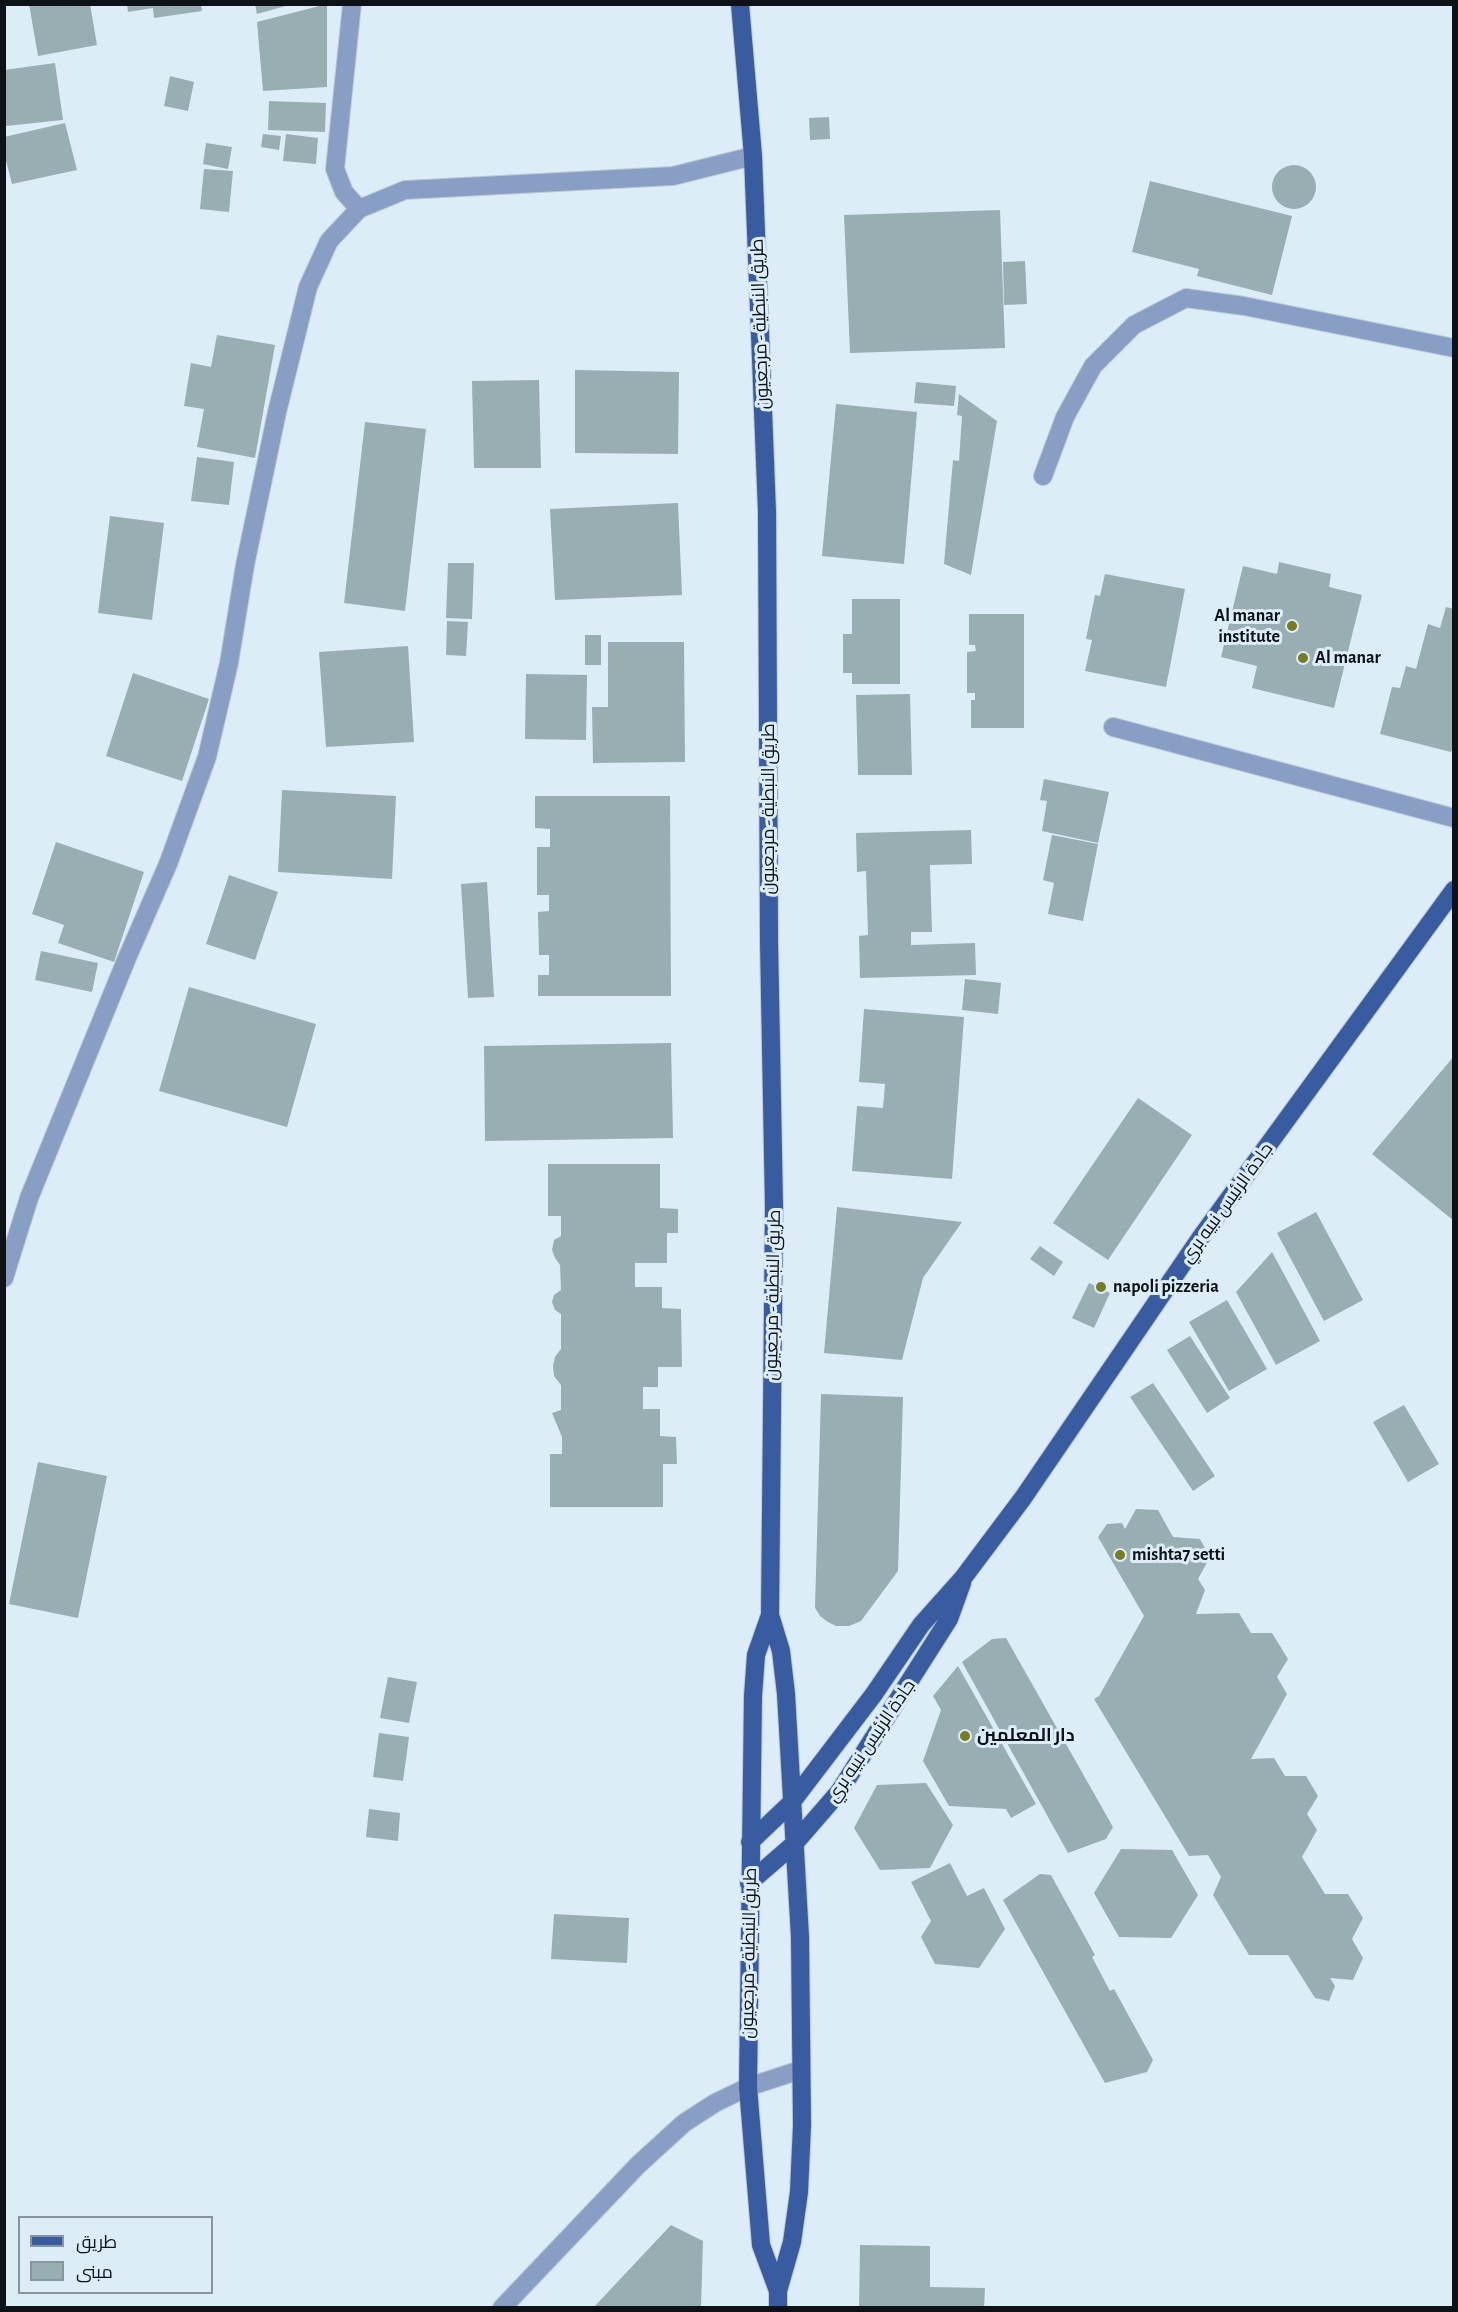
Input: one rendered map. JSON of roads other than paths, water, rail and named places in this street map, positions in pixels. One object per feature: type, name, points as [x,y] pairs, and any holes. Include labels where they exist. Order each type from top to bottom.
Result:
[{"type":"main road","name":"طريق النبطية - مرجعيون","points":[[740,4],[753,156],[767,512],[769,940],[774,1207],[770,1615],[756,1655],[753,1696],[748,2087],[761,2245],[778,2299]]},
{"type":"main road","name":"جادة الرئيس نبيه بري","points":[[750,1842],[791,1803],[874,1694],[921,1625],[963,1578],[1023,1498],[1201,1237],[1454,890]]},
{"type":"main road","name":"جادة الرئيس نبيه بري","points":[[749,1883],[794,1844],[839,1792],[949,1619],[963,1578]]},
{"type":"main road","name":"طريق النبطية - مرجعيون","points":[[770,1615],[782,1651],[800,1937],[802,2125],[799,2192],[792,2242],[778,2299]]},
{"type":"street","points":[[352,4],[336,169],[344,192],[359,209]]},
{"type":"street","points":[[4,1278],[29,1198],[168,864],[207,757],[229,663],[245,565],[277,412],[308,287],[329,241],[359,209],[405,190],[673,176],[753,156]]},
{"type":"street","points":[[1043,476],[1065,417],[1093,366],[1134,325],[1186,298],[1244,306],[1454,348]]},
{"type":"street","points":[[1113,727],[1454,818]]},
{"type":"street","points":[[502,2307],[638,2165],[684,2123],[715,2103],[748,2087],[800,2070]]},
{"type":"place","name":"Al manar institute","points":[[1292,626]]},
{"type":"place","name":"Al manar","points":[[1303,658]]},
{"type":"place","name":"napoli pizzeria","points":[[1101,1287]]},
{"type":"place","name":"mishta7 setti","points":[[1120,1555]]},
{"type":"place","name":"دار المعلمين","points":[[965,1736]]}]
